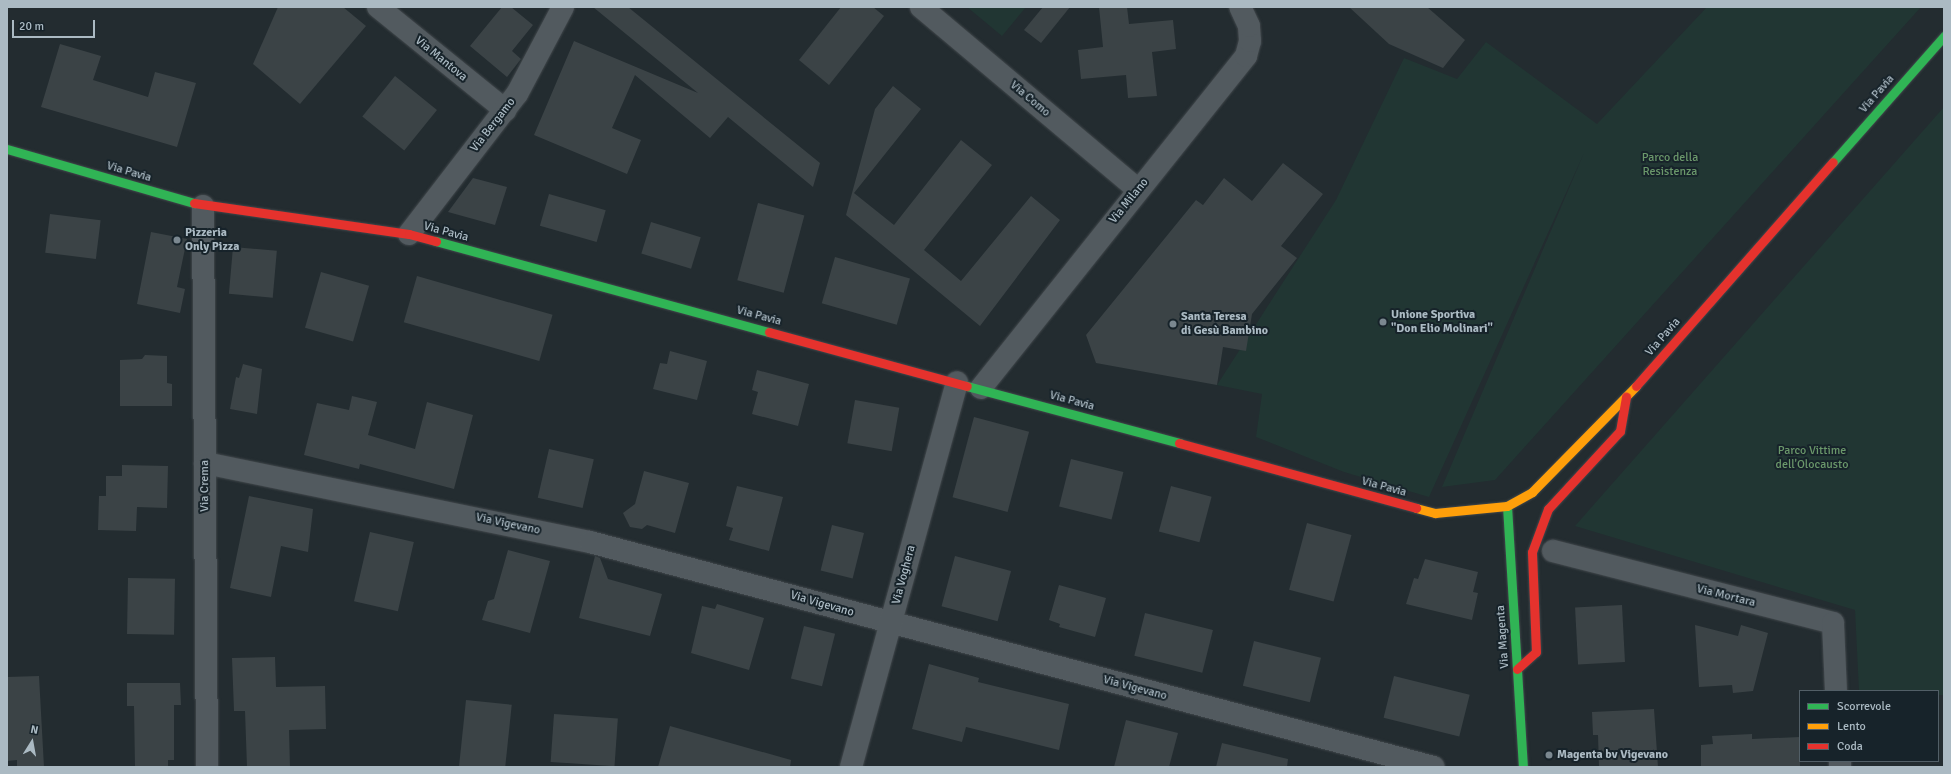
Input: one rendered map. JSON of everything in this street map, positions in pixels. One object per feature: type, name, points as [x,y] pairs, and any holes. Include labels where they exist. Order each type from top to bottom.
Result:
[{"type":"street","name":"Via Mantova","points":[[378,7],[505,110]]},
{"type":"street","name":"Via Bergamo","points":[[409,234],[517,94],[563,7]]},
{"type":"street","name":"Via Como","points":[[921,7],[1138,190]]},
{"type":"street","name":"Via Milano","points":[[981,388],[1246,56],[1250,41],[1249,26],[1240,7]]},
{"type":"street","name":"Via Pavia","points":[[7,149],[203,206],[409,234],[981,388],[1436,513],[1507,506],[1532,492],[1626,397],[1944,36]]},
{"type":"street","name":"Via Crema","points":[[203,206],[207,767]]},
{"type":"street","name":"Via Voghera","points":[[851,767],[957,382]]},
{"type":"street","points":[[1517,669],[1536,652],[1532,552],[1548,510],[1620,431],[1626,397]]},
{"type":"street","name":"Via Vigevano","points":[[205,464],[590,542],[1433,767]]},
{"type":"street","name":"Via Magenta","points":[[1507,506],[1523,767]]},
{"type":"street","name":"Via Mortara","points":[[1553,551],[1833,623],[1836,690]]},
{"type":"green space","points":[[967,7],[1026,7],[1002,36]]},
{"type":"green space","name":"Parco della Resistenza","points":[[1707,7],[1921,7],[1495,480],[1442,487],[1584,153],[1429,497],[1344,472],[1256,437],[1262,394],[1217,385],[1336,200],[1404,58],[1457,79],[1486,42],[1597,124]]},
{"type":"green space","name":"Parco Vittime dell'Olocausto","points":[[1944,107],[1944,695],[1939,695],[1939,690],[1859,690],[1855,610],[1575,526]]},
{"type":"building","points":[[278,7],[343,7],[366,26],[300,104],[253,64]]},
{"type":"building","points":[[502,7],[511,7],[533,25],[512,51],[521,59],[507,77],[470,46]]},
{"type":"building","points":[[593,7],[628,7],[820,163],[813,187],[728,117],[710,138],[635,75],[612,128],[641,140],[627,174],[534,135],[574,41],[698,93]]},
{"type":"building","points":[[841,7],[873,7],[884,16],[829,85],[799,60]]},
{"type":"building","points":[[1043,7],[1070,7],[1041,43],[1024,30]]},
{"type":"building","points":[[1099,7],[1127,7],[1129,24],[1173,20],[1176,49],[1152,52],[1157,96],[1128,98],[1126,75],[1081,79],[1078,50],[1103,47]]},
{"type":"building","points":[[1349,7],[1427,7],[1465,40],[1443,68],[1389,44]]},
{"type":"building","points":[[60,44],[101,56],[93,80],[148,97],[155,72],[196,83],[177,147],[41,107]]},
{"type":"building","points":[[395,76],[437,110],[404,150],[362,116]]},
{"type":"building","points":[[893,86],[921,109],[854,193],[894,225],[961,140],[992,165],[924,250],[961,281],[1031,196],[1060,220],[980,326],[846,215],[875,109]]},
{"type":"building","points":[[1283,163],[1323,194],[1281,246],[1297,258],[1252,314],[1246,351],[1223,347],[1217,385],[1096,363],[1086,335],[1196,200],[1203,205],[1224,178],[1252,201]]},
{"type":"building","points":[[473,178],[507,187],[495,225],[448,212]]},
{"type":"building","points":[[549,194],[606,210],[597,242],[540,226]]},
{"type":"building","points":[[758,203],[804,215],[784,293],[737,280]]},
{"type":"building","points":[[50,214],[101,220],[96,259],[45,253]]},
{"type":"building","points":[[651,222],[701,237],[691,269],[641,254]]},
{"type":"building","points":[[151,232],[187,239],[177,287],[185,289],[180,313],[137,304]]},
{"type":"building","points":[[233,247],[277,251],[273,298],[229,294]]},
{"type":"building","points":[[835,257],[910,278],[897,325],[822,303]]},
{"type":"building","points":[[321,272],[369,286],[353,342],[305,328]]},
{"type":"building","points":[[417,276],[553,315],[539,361],[404,322]]},
{"type":"building","points":[[670,351],[707,361],[697,400],[653,389],[660,363],[667,364]]},
{"type":"building","points":[[145,355],[167,356],[167,383],[172,384],[172,406],[120,406],[120,360],[142,359]]},
{"type":"building","points":[[243,364],[262,369],[257,414],[230,409],[236,377],[239,378]]},
{"type":"building","points":[[757,370],[809,384],[798,426],[752,414],[758,392],[752,390]]},
{"type":"building","points":[[352,396],[377,402],[368,435],[415,449],[427,402],[473,415],[454,489],[360,464],[359,469],[304,455],[317,403],[349,410]]},
{"type":"building","points":[[855,400],[899,408],[892,451],[847,443]]},
{"type":"building","points":[[974,417],[1029,432],[1008,512],[953,497]]},
{"type":"building","points":[[549,449],[594,459],[583,508],[538,498]]},
{"type":"building","points":[[1071,459],[1123,472],[1112,520],[1059,507]]},
{"type":"building","points":[[122,465],[168,466],[167,508],[137,507],[136,531],[98,530],[99,496],[106,496],[106,476],[122,476]]},
{"type":"building","points":[[644,471],[689,483],[675,533],[647,525],[642,529],[630,527],[623,513],[635,504]]},
{"type":"building","points":[[737,486],[783,497],[769,551],[729,540],[733,528],[726,526]]},
{"type":"building","points":[[1171,486],[1212,497],[1199,542],[1159,531]]},
{"type":"building","points":[[249,496],[313,509],[308,552],[281,546],[271,597],[230,588]]},
{"type":"building","points":[[1307,523],[1351,535],[1334,602],[1289,590]]},
{"type":"building","points":[[832,525],[864,533],[853,579],[821,571]]},
{"type":"building","points":[[370,532],[414,542],[398,611],[354,601]]},
{"type":"building","points":[[508,550],[550,561],[530,633],[482,620],[488,601],[494,599]]},
{"type":"building","points":[[595,556],[600,558],[608,579],[662,594],[650,636],[579,618]]},
{"type":"building","points":[[955,556],[1011,571],[998,621],[942,606]]},
{"type":"building","points":[[1425,559],[1478,572],[1473,592],[1478,593],[1472,620],[1406,604],[1414,578],[1418,579]]},
{"type":"building","points":[[128,578],[175,579],[174,635],[127,634]]},
{"type":"building","points":[[1059,585],[1106,598],[1095,637],[1059,627],[1060,624],[1049,620]]},
{"type":"building","points":[[717,604],[764,618],[749,670],[691,653],[702,606],[715,609]]},
{"type":"building","points":[[1622,605],[1625,662],[1578,664],[1575,607]]},
{"type":"building","points":[[1145,613],[1213,630],[1202,673],[1134,656]]},
{"type":"building","points":[[1695,625],[1738,636],[1741,625],[1768,633],[1753,691],[1733,693],[1732,685],[1699,687]]},
{"type":"building","points":[[804,626],[835,634],[822,686],[791,678]]},
{"type":"building","points":[[1254,641],[1321,658],[1310,702],[1243,686]]},
{"type":"building","points":[[275,657],[276,687],[325,686],[326,729],[289,730],[290,767],[247,767],[245,711],[234,711],[232,658]]},
{"type":"building","points":[[929,664],[979,678],[978,682],[1069,704],[1059,750],[966,727],[962,742],[912,729]]},
{"type":"building","points":[[39,676],[44,767],[17,767],[17,760],[7,761],[7,677]]},
{"type":"building","points":[[1394,676],[1470,695],[1459,737],[1384,718]]},
{"type":"building","points":[[127,683],[180,683],[181,705],[174,705],[174,760],[168,760],[168,767],[135,767],[134,706],[127,706]]},
{"type":"building","points":[[466,700],[512,705],[505,767],[459,767]]},
{"type":"building","points":[[1654,709],[1658,767],[1599,767],[1598,735],[1593,735],[1592,712]]},
{"type":"building","points":[[554,714],[618,718],[614,766],[551,762]]},
{"type":"building","points":[[1126,720],[1178,733],[1169,767],[1114,767]]},
{"type":"building","points":[[670,726],[791,760],[790,767],[658,767]]},
{"type":"building","points":[[1752,734],[1752,739],[1799,737],[1800,767],[1701,767],[1701,745],[1713,744],[1712,736]]},
{"type":"building","points":[[1222,743],[1288,759],[1287,767],[1216,767]]},
{"type":"traffic: fast","points":[[1833,162],[1944,36]]},
{"type":"traffic: fast","points":[[7,149],[194,203]]},
{"type":"traffic: fast","points":[[436,241],[769,332]]},
{"type":"traffic: fast","points":[[967,386],[1179,443]]},
{"type":"traffic: fast","points":[[1507,506],[1523,767]]},
{"type":"traffic: slow","points":[[1416,508],[1435,513],[1507,506],[1532,492],[1636,386]]},
{"type":"traffic: jam","points":[[1636,386],[1833,162]]},
{"type":"traffic: jam","points":[[194,203],[409,234],[436,241]]},
{"type":"traffic: jam","points":[[769,332],[967,386]]},
{"type":"traffic: jam","points":[[1517,669],[1536,652],[1532,552],[1548,509],[1620,431],[1626,397]]},
{"type":"traffic: jam","points":[[1179,443],[1416,508]]},
{"type":"place","name":"Pizzeria Only Pizza","points":[[177,240]]},
{"type":"place","name":"Unione Sportiva \"Don Elio Molinari\"","points":[[1383,322]]},
{"type":"place","name":"Santa Teresa di Gesù Bambino","points":[[1173,324]]},
{"type":"place","name":"Magenta bv Vigevano","points":[[1549,755]]}]
